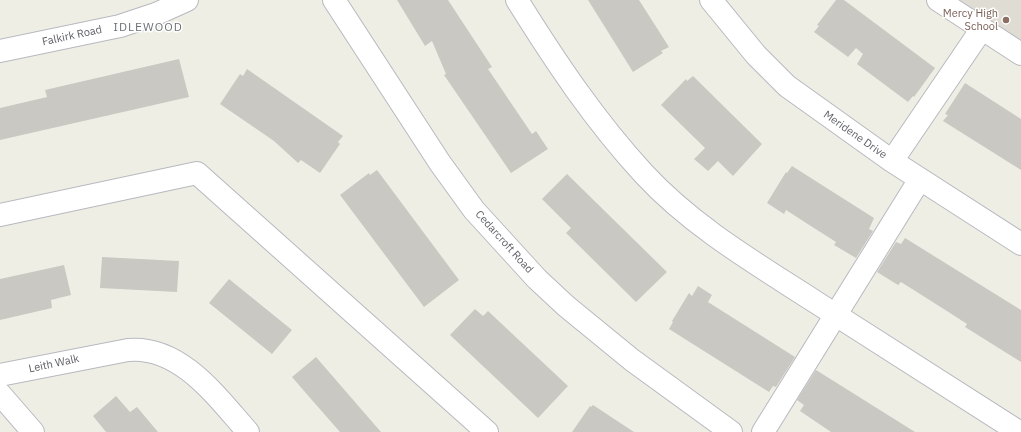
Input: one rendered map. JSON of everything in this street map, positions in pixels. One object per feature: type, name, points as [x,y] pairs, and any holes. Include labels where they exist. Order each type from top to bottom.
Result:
[{"type":"street","name":"Falkirk Road","points":[[0,51],[120,26],[150,7],[187,0]]},
{"type":"street","name":"Cedarcroft Road","points":[[334,0],[440,163],[474,210],[532,273],[590,327],[666,386],[731,432]]},
{"type":"street","points":[[517,0],[553,59],[594,115],[644,175],[673,202],[740,253],[1019,432]]},
{"type":"street","name":"Meridene Drive","points":[[711,0],[756,55],[787,86],[892,161],[1021,244]]},
{"type":"street","points":[[938,0],[1021,54]]},
{"type":"street","points":[[892,161],[982,30]]},
{"type":"street","points":[[0,215],[197,173],[487,432]]},
{"type":"street","points":[[763,432],[920,179]]},
{"type":"street","name":"Leith Walk","points":[[0,375],[139,348],[155,351],[174,360],[195,376],[248,432]]},
{"type":"street","points":[[0,394],[33,432]]},
{"type":"shaded area","name":"Mercy High School","points":[[960,0],[1021,0],[1021,40]]},
{"type":"building","points":[[397,0],[448,0],[492,67],[488,69],[532,134],[536,131],[548,149],[511,173],[444,75],[446,74],[432,41],[425,46]]},
{"type":"building","points":[[588,0],[639,0],[669,47],[661,51],[663,53],[633,72]]},
{"type":"building","points":[[836,0],[844,0],[935,68],[914,97],[913,96],[908,102],[857,64],[863,54],[856,48],[848,57],[814,32],[819,26],[817,25]]},
{"type":"building","points":[[179,59],[189,97],[0,140],[0,108],[47,97],[45,90]]},
{"type":"building","points":[[247,69],[343,136],[338,142],[340,144],[320,173],[301,160],[298,163],[274,141],[220,104],[240,74],[243,76]]},
{"type":"building","points":[[693,76],[762,144],[733,176],[718,161],[708,171],[694,159],[705,148],[661,105],[686,79],[687,81]]},
{"type":"building","points":[[965,83],[1021,119],[1021,170],[943,121],[948,115],[945,114]]},
{"type":"building","points":[[792,166],[874,218],[869,229],[873,231],[856,258],[834,245],[836,242],[786,210],[784,214],[767,203],[786,172],[787,173]]},
{"type":"building","points":[[377,170],[459,280],[424,307],[340,195],[369,173],[370,175]]},
{"type":"building","points":[[567,174],[667,272],[636,302],[566,233],[571,228],[542,199]]},
{"type":"building","points":[[905,238],[1021,310],[1021,362],[965,327],[967,324],[901,282],[898,285],[877,272],[896,242],[901,244]]},
{"type":"building","points":[[102,257],[179,261],[177,292],[100,288]]},
{"type":"building","points":[[64,265],[71,295],[51,300],[52,308],[0,320],[0,279]]},
{"type":"building","points":[[229,279],[292,330],[272,354],[209,303]]},
{"type":"building","points":[[698,286],[712,295],[708,302],[795,357],[776,387],[773,386],[769,392],[669,329],[673,322],[672,321],[689,293],[692,296]]},
{"type":"building","points":[[475,309],[483,316],[488,311],[568,386],[538,418],[450,335]]},
{"type":"building","points":[[316,357],[381,432],[340,432],[311,399],[292,377]]},
{"type":"building","points":[[816,370],[915,432],[831,432],[800,411],[804,405],[797,400]]},
{"type":"building","points":[[116,396],[130,412],[137,407],[158,432],[106,432],[93,416]]},
{"type":"building","points":[[593,405],[634,432],[572,432],[590,406],[591,407]]},
{"type":"place","name":"Mercy High School","points":[[1006,20]]},
{"type":"district","name":"IDLEWOOD","points":[[148,28]]}]
